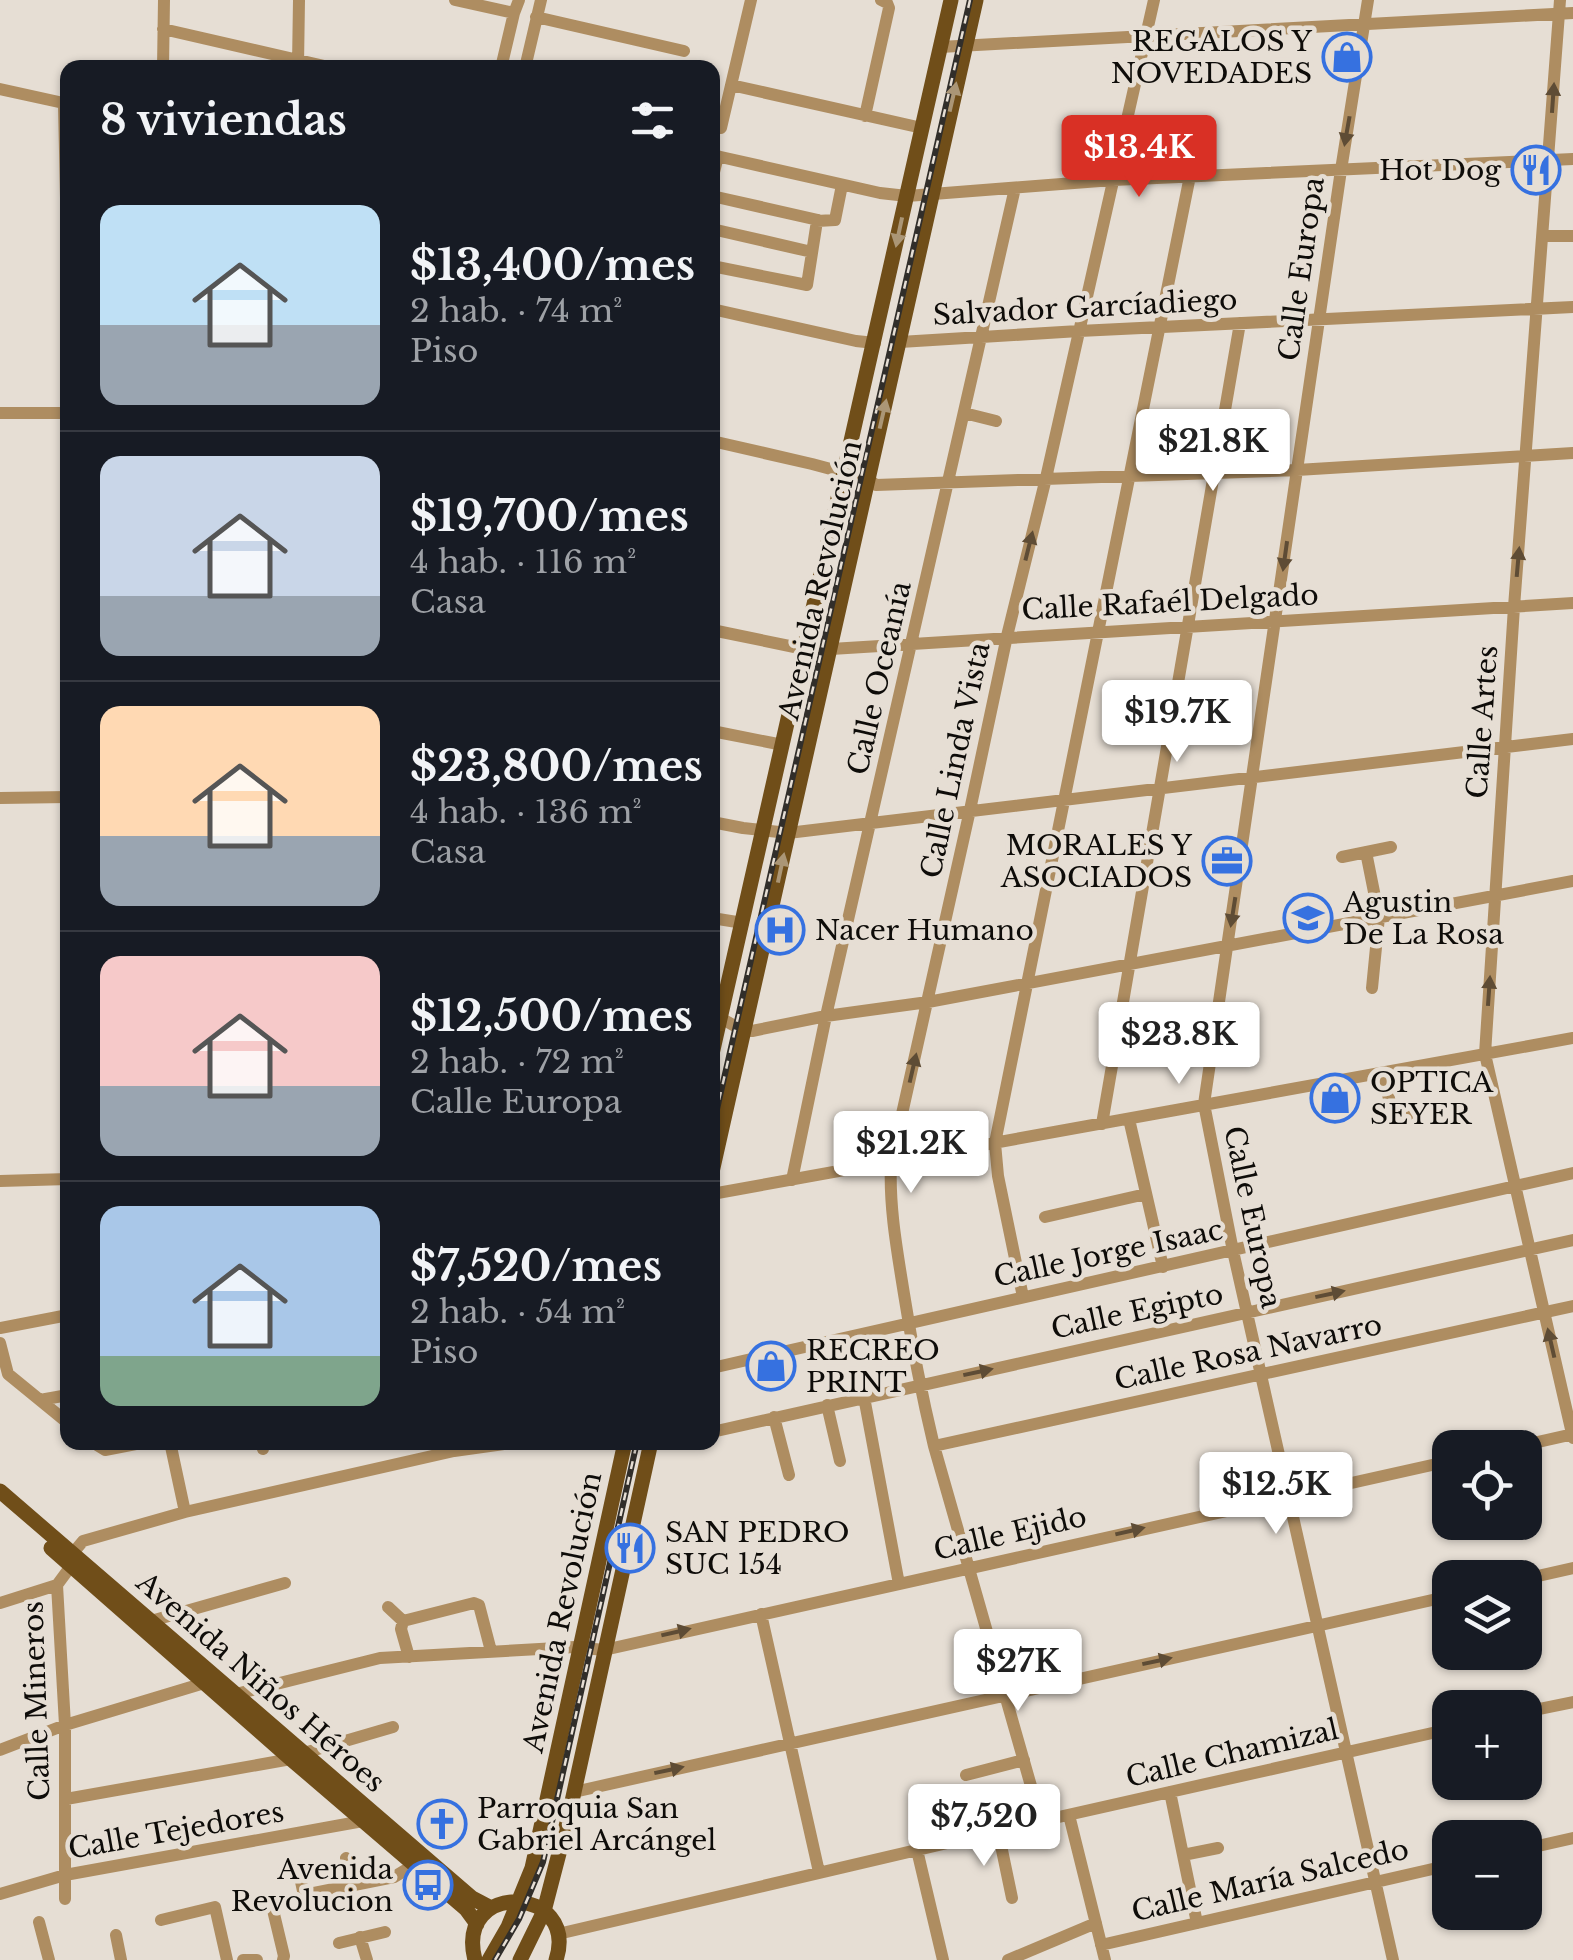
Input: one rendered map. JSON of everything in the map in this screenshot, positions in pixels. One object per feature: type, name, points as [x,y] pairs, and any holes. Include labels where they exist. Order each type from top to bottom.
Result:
[{"type":"main road","name":"Avenida Revolución","points":[[720,1005],[743,923],[951,0]]},
{"type":"main road","name":"Avenida Revolución","points":[[720,1138],[976,0]]},
{"type":"main road","name":"Avenida Revolución","points":[[475,1959],[508,1927],[532,1868],[623,1450]]},
{"type":"main road","name":"Avenida Revolución","points":[[520,1960],[544,1911],[649,1450]]},
{"type":"main road","name":"Avenida Niños Héroes","points":[[0,1491],[298,1756],[472,1898],[492,1908]]},
{"type":"main road","name":"Avenida Niños Héroes","points":[[0,1502],[151,1621],[211,1681],[236,1694],[363,1821],[466,1909],[478,1924]]},
{"type":"main road","points":[[475,1959],[473,1938],[478,1924],[492,1908],[518,1900],[544,1911],[553,1921],[558,1934],[558,1957]]},
{"type":"street","points":[[163,60],[164,0]]},
{"type":"street","points":[[298,60],[299,0]]},
{"type":"street","points":[[455,0],[516,7],[503,60]]},
{"type":"street","points":[[526,60],[541,0]]},
{"type":"street","points":[[721,128],[752,0]]},
{"type":"street","name":"Calle Linda Vista","points":[[1041,1821],[919,1385],[894,1231],[891,1163],[1006,636],[1046,478],[1154,0]]},
{"type":"street","name":"Calle Europa","points":[[1368,0],[1204,1104],[1233,1251],[1393,1960]]},
{"type":"street","points":[[865,116],[888,8],[884,2]]},
{"type":"street","points":[[940,47],[1564,9]]},
{"type":"street","name":"Calle Artes","points":[[1564,9],[1514,607],[1485,1054],[1573,1436]]},
{"type":"street","points":[[536,17],[684,51]]},
{"type":"street","points":[[163,29],[283,60]]},
{"type":"street","points":[[731,85],[922,128]]},
{"type":"street","points":[[0,89],[60,103]]},
{"type":"street","points":[[720,156],[907,196],[1114,180],[1573,159]]},
{"type":"street","points":[[1023,1297],[998,1176],[996,1143],[1190,176]]},
{"type":"street","points":[[720,198],[818,220],[835,220],[842,185]]},
{"type":"street","name":"Calle Oceanía","points":[[792,1180],[1015,188]]},
{"type":"street","points":[[720,268],[807,285],[818,220]]},
{"type":"street","points":[[720,232],[812,252]]},
{"type":"street","points":[[1543,236],[1573,236]]},
{"type":"street","name":"Salvador Garcíadiego","points":[[900,342],[1573,306]]},
{"type":"street","points":[[720,311],[875,343]]},
{"type":"street","points":[[1102,1124],[1240,324]]},
{"type":"street","points":[[0,413],[60,413]]},
{"type":"street","points":[[964,413],[996,421]]},
{"type":"street","points":[[720,444],[845,472],[876,485],[1296,470],[1573,453]]},
{"type":"street","name":"Calle Rafaél Delgado","points":[[720,632],[804,648],[830,649],[1573,603]]},
{"type":"street","points":[[720,732],[783,745]]},
{"type":"street","points":[[720,823],[788,833],[1573,739]]},
{"type":"street","points":[[0,798],[60,797]]},
{"type":"street","points":[[1342,857],[1391,847]]},
{"type":"street","points":[[1366,852],[1379,917],[1372,988]]},
{"type":"street","points":[[720,1018],[745,1032],[928,1002],[1573,881]]},
{"type":"street","points":[[720,919],[743,923]]},
{"type":"street","points":[[720,1193],[1573,1038]]},
{"type":"street","points":[[1383,1074],[1394,1120],[1415,1114]]},
{"type":"street","points":[[1129,1119],[1162,1267]]},
{"type":"street","name":"Calle Jorge Isaac","points":[[720,1366],[1573,1174]]},
{"type":"street","points":[[0,1181],[60,1179]]},
{"type":"street","points":[[1045,1217],[1146,1194]]},
{"type":"street","name":"Calle Egipto","points":[[720,1430],[1573,1240]]},
{"type":"street","name":"Calle Rosa Navarro","points":[[934,1446],[1573,1306]]},
{"type":"street","points":[[0,1328],[60,1317]]},
{"type":"street","points":[[0,1343],[8,1374],[60,1416]]},
{"type":"street","points":[[40,1400],[60,1396]]},
{"type":"street","points":[[864,1397],[899,1584]]},
{"type":"street","points":[[827,1406],[840,1461]]},
{"type":"street","points":[[774,1418],[789,1475]]},
{"type":"street","points":[[1542,1442],[1573,1436]]},
{"type":"street","points":[[172,1450],[185,1512]]},
{"type":"street","points":[[0,1603],[56,1586],[83,1541],[185,1512],[454,1450]]},
{"type":"street","name":"Calle Ejido","points":[[236,1694],[380,1658],[581,1647],[604,1650],[1432,1465]]},
{"type":"street","points":[[1542,1575],[1573,1568]]},
{"type":"street","points":[[151,1621],[285,1583]]},
{"type":"street","name":"Calle Mineros","points":[[56,1586],[65,1725],[65,1898]]},
{"type":"street","points":[[574,1792],[1432,1600]]},
{"type":"street","points":[[403,1621],[474,1603],[479,1605],[491,1651]]},
{"type":"street","points":[[388,1607],[403,1621]]},
{"type":"street","points":[[762,1614],[819,1872]]},
{"type":"street","points":[[403,1621],[401,1628],[409,1657]]},
{"type":"street","points":[[0,1750],[65,1725],[211,1681]]},
{"type":"street","points":[[1542,1708],[1573,1702]]},
{"type":"street","points":[[66,1800],[298,1756],[393,1728]]},
{"type":"street","name":"Calle Chamizal","points":[[558,1934],[1432,1734]]},
{"type":"street","points":[[966,1775],[1024,1760]]},
{"type":"street","points":[[1170,1792],[1197,1922]]},
{"type":"street","points":[[1069,1815],[1104,1960]]},
{"type":"street","name":"Calle Tejedores","points":[[0,1894],[65,1875],[363,1821]]},
{"type":"street","points":[[998,1831],[1012,1898]]},
{"type":"street","points":[[1542,1845],[1573,1838]]},
{"type":"street","points":[[1183,1856],[1218,1848]]},
{"type":"street","points":[[917,1850],[943,1960]]},
{"type":"street","points":[[346,1858],[359,1884]]},
{"type":"street","points":[[300,1877],[305,1900],[394,1877],[414,1864]]},
{"type":"street","name":"Calle María Salcedo","points":[[1101,1945],[1432,1869]]},
{"type":"street","points":[[161,1920],[215,1907],[227,1960]]},
{"type":"street","points":[[273,1910],[284,1960]]},
{"type":"street","points":[[39,1922],[49,1960]]},
{"type":"street","name":"Calle María Salcedo","points":[[1008,1960],[1024,1957],[1096,1924]]},
{"type":"street","points":[[339,1943],[384,1932]]},
{"type":"street","points":[[116,1936],[121,1960]]},
{"type":"street","points":[[360,1937],[368,1960]]},
{"type":"street","points":[[243,1960],[257,1960]]},
{"type":"railway","points":[[720,1096],[970,0]]},
{"type":"railway","points":[[495,1960],[519,1919],[543,1862],[635,1450]]},
{"type":"place","name":"REGALOS Y NOVEDADES","points":[[1347,57]]},
{"type":"place","name":"Hot Dog","points":[[1536,170]]},
{"type":"place","name":"MORALES Y ASOCIADOS","points":[[1227,861]]},
{"type":"place","name":"Agustin De La Rosa","points":[[1308,918]]},
{"type":"place","name":"Nacer Humano","points":[[780,930]]},
{"type":"place","name":"OPTICA SEYER","points":[[1335,1098]]},
{"type":"place","name":"RECREO PRINT","points":[[771,1366]]},
{"type":"place","name":"SAN PEDRO SUC 154","points":[[630,1548]]},
{"type":"place","name":"Parroquia San Gabriel Arcángel","points":[[442,1824]]},
{"type":"place","name":"Avenida Revolucion","points":[[428,1885]]}]
